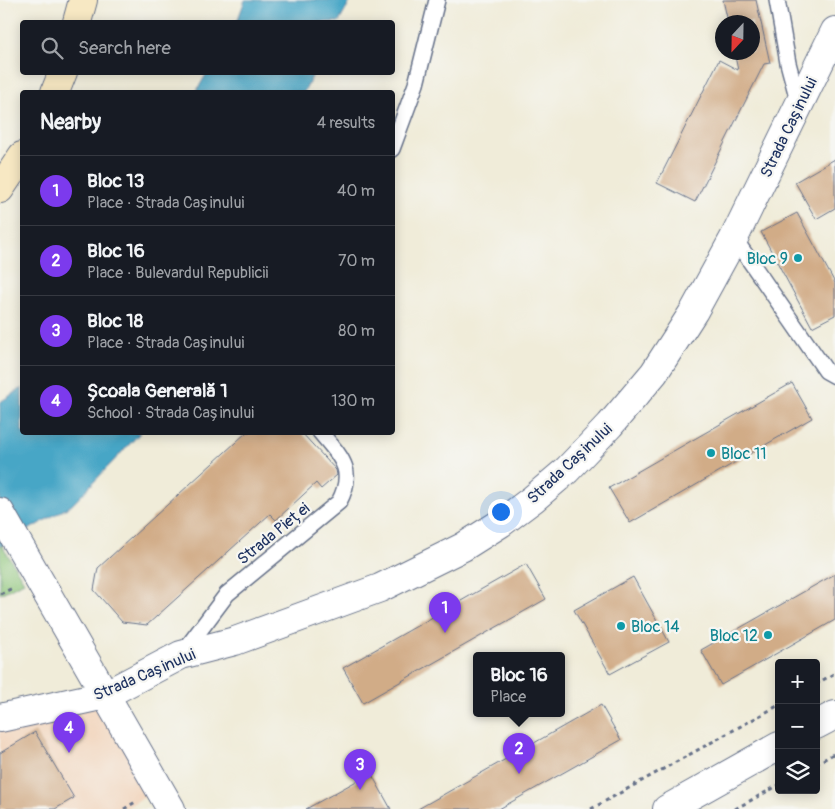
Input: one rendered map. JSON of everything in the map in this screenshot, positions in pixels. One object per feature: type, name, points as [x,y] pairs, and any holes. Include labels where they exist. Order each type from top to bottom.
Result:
[{"type":"main road","points":[[77,20],[82,0]]},
{"type":"main road","points":[[56,90],[62,75]]},
{"type":"main road","points":[[0,189],[20,159]]},
{"type":"street","name":"Strada Cașinului","points":[[0,718],[105,695],[181,656],[235,641],[400,580],[463,547],[501,524],[533,499],[567,470],[610,425],[654,373],[694,311],[734,238],[835,30]]},
{"type":"street","points":[[0,512],[171,809]]},
{"type":"street","points":[[820,723],[835,714]]},
{"type":"street","points":[[667,809],[775,748]]},
{"type":"lane","points":[[395,142],[416,84],[437,0]]},
{"type":"lane","points":[[777,0],[788,63],[799,104]]},
{"type":"lane","points":[[734,238],[826,370],[835,376]]},
{"type":"lane","name":"Strada Pieței","points":[[181,656],[227,594],[339,502],[348,486],[346,469],[335,450],[322,435]]},
{"type":"path","points":[[820,682],[835,673]]},
{"type":"path","points":[[591,809],[775,706]]},
{"type":"path","points":[[820,762],[835,753]]},
{"type":"path","points":[[735,809],[775,787]]},
{"type":"shaded area","points":[[104,694],[159,788],[124,809],[0,809],[0,718]]},
{"type":"green space","points":[[2,545],[24,582],[0,594],[0,546]]},
{"type":"water","points":[[245,0],[351,0],[340,20],[238,20]]},
{"type":"water","points":[[206,75],[313,75],[305,90],[197,90]]},
{"type":"water","points":[[20,389],[20,435],[138,435],[72,505],[0,546],[0,402]]},
{"type":"building","points":[[723,0],[756,0],[759,15],[726,15]]},
{"type":"building","points":[[760,18],[770,63],[764,64],[695,202],[657,183],[719,60],[738,70],[736,60],[760,60]]},
{"type":"building","points":[[835,159],[835,208],[816,219],[795,182]]},
{"type":"building","name":"Bloc 9","points":[[797,213],[835,283],[835,315],[812,327],[761,232]]},
{"type":"building","name":"Bloc 11","points":[[792,383],[812,418],[630,523],[609,488]]},
{"type":"building","points":[[244,435],[304,435],[336,470],[337,475],[321,489],[316,483],[276,520],[270,514],[147,625],[122,622],[94,590],[98,568]]},
{"type":"building","points":[[526,564],[546,599],[363,703],[343,668]]},
{"type":"building","name":"Bloc 12","points":[[835,574],[835,620],[721,685],[701,650]]},
{"type":"building","name":"Bloc 14","points":[[633,577],[669,642],[610,674],[574,610]]},
{"type":"building","points":[[601,705],[621,740],[499,809],[418,809]]},
{"type":"building","points":[[35,732],[74,798],[55,809],[0,809],[0,753]]},
{"type":"building","points":[[371,773],[391,809],[306,809]]},
{"type":"place","name":"Bloc 9","points":[[798,258]]},
{"type":"place","name":"Bloc 11","points":[[711,453]]},
{"type":"place","name":"Bloc 14","points":[[621,626]]},
{"type":"place","name":"Bloc 13","points":[[445,633]]},
{"type":"place","name":"Bloc 12","points":[[768,635]]},
{"type":"place","name":"Școala Generală 1","points":[[69,753]]},
{"type":"place","name":"Bloc 16","points":[[519,774]]},
{"type":"place","name":"Bloc 18","points":[[360,790]]}]
